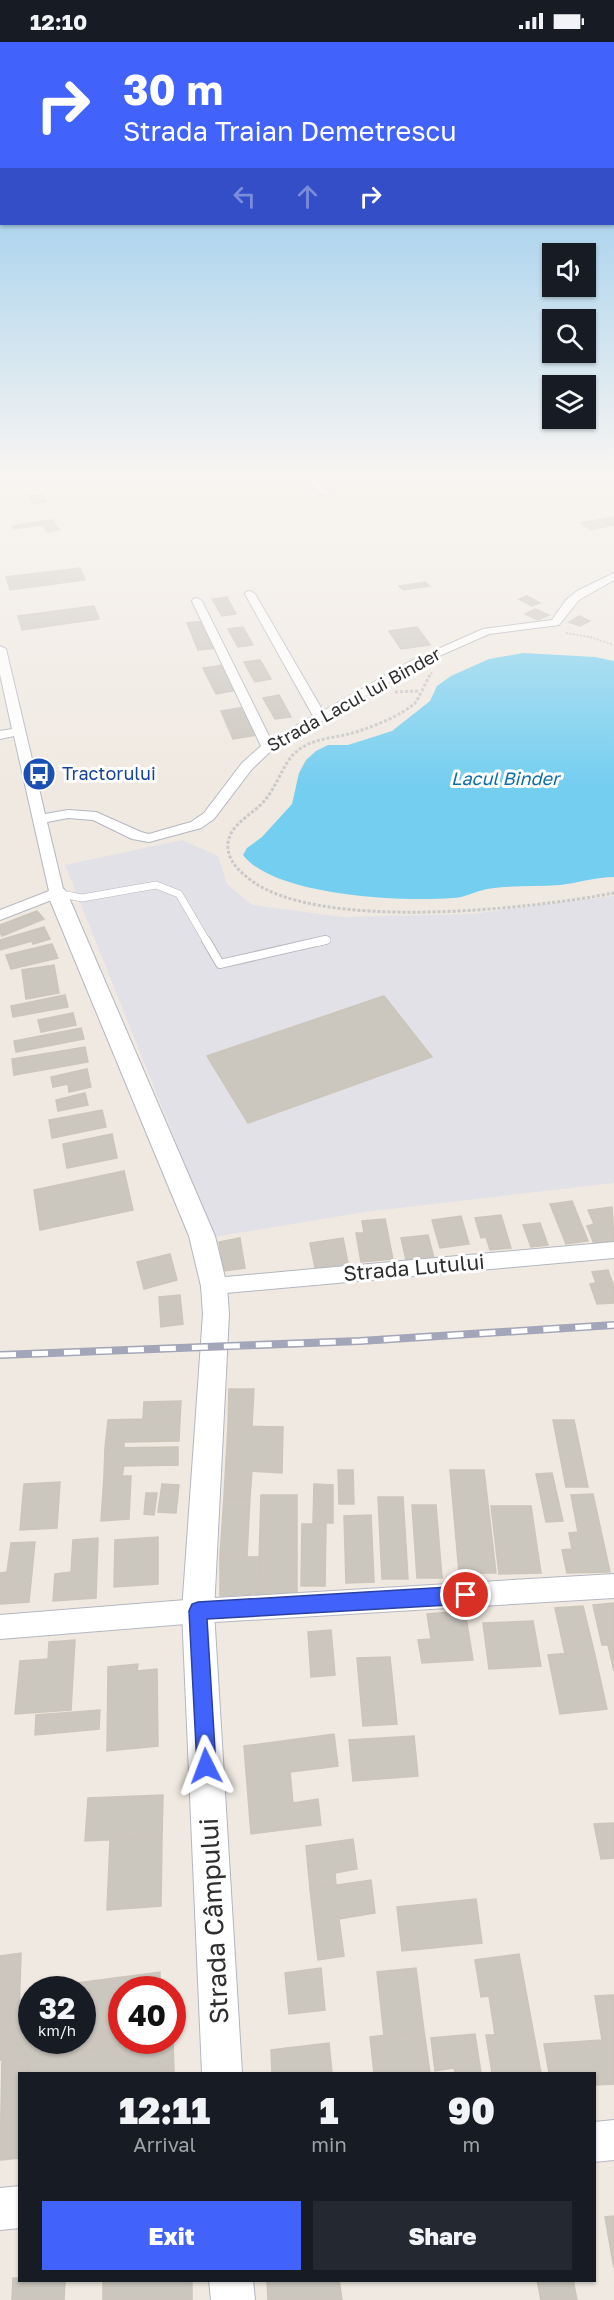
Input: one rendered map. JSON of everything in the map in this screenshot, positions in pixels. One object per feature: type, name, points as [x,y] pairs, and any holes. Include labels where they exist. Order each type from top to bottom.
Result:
[{"type":"street","name":"Strada Lacul lui Binder","points":[[39,819],[68,814],[96,816],[137,836],[149,838],[196,825],[208,816],[247,766],[268,747],[415,663],[477,635],[499,629],[555,623],[562,617],[564,609],[573,600],[600,582],[613,576]]},
{"type":"street","points":[[250,594],[320,717]]},
{"type":"street","points":[[197,601],[268,747]]},
{"type":"street","points":[[0,653],[57,893],[0,915]]},
{"type":"street","points":[[0,735],[19,731]]},
{"type":"street","name":"Strada Câmpului","points":[[57,893],[202,1236],[214,1286],[216,1345],[209,1410],[198,1611],[222,2072]]},
{"type":"street","name":"Strada Lutului","points":[[214,1286],[614,1250]]},
{"type":"street","points":[[0,1627],[198,1611],[614,1586]]},
{"type":"street","points":[[596,2142],[614,2140]]},
{"type":"street","points":[[0,2209],[18,2207]]},
{"type":"street","points":[[231,2282],[233,2300]]},
{"type":"lane","points":[[57,893],[82,898],[156,885],[168,888],[179,894],[220,964],[327,940]]},
{"type":"path","points":[[561,633],[590,637],[614,645]]},
{"type":"path","points":[[439,666],[429,675],[416,702],[375,726],[306,744],[281,769],[269,797],[232,829],[228,842],[230,859],[238,871],[248,882],[283,897],[328,906],[470,911],[583,900],[614,893]]},
{"type":"shaded area","points":[[182,840],[218,856],[227,884],[252,905],[343,917],[471,914],[614,896],[614,1183],[365,1212],[214,1237],[65,865]]},
{"type":"water","name":"Lacul Binder","points":[[523,653],[595,657],[614,661],[614,877],[560,885],[496,888],[456,898],[403,899],[310,888],[282,880],[259,869],[243,855],[247,848],[262,837],[292,804],[299,773],[306,760],[316,751],[328,745],[348,745],[392,731],[430,701],[437,686],[451,676],[489,659]]},
{"type":"building","points":[[83,576],[85,580],[10,590],[6,577]]},
{"type":"building","points":[[425,582],[430,586],[403,590],[399,586]]},
{"type":"building","points":[[527,596],[540,603],[532,606],[519,599]]},
{"type":"building","points":[[227,597],[236,614],[222,616],[212,599]]},
{"type":"building","points":[[94,606],[99,619],[22,630],[18,616]]},
{"type":"building","points":[[535,609],[549,615],[538,620],[525,614]]},
{"type":"building","points":[[579,616],[590,621],[580,626],[569,622]]},
{"type":"building","points":[[204,621],[216,648],[198,650],[187,623]]},
{"type":"building","points":[[243,627],[253,645],[238,647],[228,629]]},
{"type":"building","points":[[417,627],[430,645],[401,649],[389,631]]},
{"type":"building","points":[[260,660],[271,679],[255,682],[244,662]]},
{"type":"building","points":[[224,665],[238,690],[216,694],[203,668]]},
{"type":"building","points":[[279,695],[291,717],[275,719],[263,698]]},
{"type":"building","points":[[244,707],[257,735],[233,739],[221,711]]},
{"type":"building","points":[[37,911],[44,919],[2,936],[0,933],[0,925]]},
{"type":"building","points":[[44,927],[50,939],[33,944],[32,941],[0,950],[0,940]]},
{"type":"building","points":[[52,944],[58,958],[11,969],[6,955]]},
{"type":"building","points":[[54,965],[59,993],[26,999],[22,970]]},
{"type":"building","points":[[65,995],[68,1007],[13,1017],[11,1006]]},
{"type":"building","points":[[384,996],[432,1057],[248,1123],[207,1056]]},
{"type":"building","points":[[73,1013],[76,1025],[41,1032],[38,1020]]},
{"type":"building","points":[[81,1028],[84,1039],[16,1052],[14,1041]]},
{"type":"building","points":[[85,1047],[88,1062],[14,1075],[12,1059]]},
{"type":"building","points":[[87,1069],[91,1087],[69,1092],[68,1084],[53,1087],[51,1077]]},
{"type":"building","points":[[85,1093],[88,1105],[58,1111],[56,1100]]},
{"type":"building","points":[[102,1110],[106,1127],[52,1138],[49,1120]]},
{"type":"building","points":[[112,1134],[117,1158],[67,1168],[63,1144]]},
{"type":"building","points":[[124,1171],[133,1210],[40,1230],[34,1190]]},
{"type":"building","points":[[572,1201],[588,1241],[566,1244],[550,1204]]},
{"type":"building","points":[[612,1207],[614,1241],[594,1244],[587,1226],[594,1224],[588,1210]]},
{"type":"building","points":[[501,1215],[511,1248],[490,1250],[486,1237],[481,1238],[475,1218]]},
{"type":"building","points":[[461,1216],[469,1244],[440,1248],[432,1220]]},
{"type":"building","points":[[385,1219],[393,1259],[361,1262],[356,1233],[364,1233],[362,1221]]},
{"type":"building","points":[[540,1223],[548,1245],[531,1247],[523,1225]]},
{"type":"building","points":[[428,1235],[434,1258],[406,1260],[401,1238]]},
{"type":"building","points":[[240,1238],[245,1268],[224,1271],[219,1242]]},
{"type":"building","points":[[343,1238],[349,1268],[316,1273],[310,1243]]},
{"type":"building","points":[[170,1254],[177,1280],[144,1289],[137,1262]]},
{"type":"building","points":[[608,1270],[614,1287],[614,1303],[597,1304],[590,1284],[596,1283],[592,1272]]},
{"type":"building","points":[[180,1295],[183,1324],[161,1327],[159,1297]]},
{"type":"building","points":[[229,1389],[254,1389],[252,1426],[228,1426]]},
{"type":"building","points":[[181,1401],[180,1419],[143,1419],[144,1402]]},
{"type":"building","points":[[180,1419],[179,1441],[124,1442],[124,1448],[105,1448],[108,1420]]},
{"type":"building","points":[[553,1420],[574,1420],[588,1487],[566,1487]]},
{"type":"building","points":[[228,1426],[283,1427],[282,1473],[252,1471],[250,1497],[224,1497]]},
{"type":"building","points":[[178,1447],[178,1465],[124,1466],[122,1476],[104,1476],[105,1448]]},
{"type":"building","points":[[338,1470],[353,1470],[354,1504],[339,1504]]},
{"type":"building","points":[[450,1470],[484,1470],[496,1573],[459,1573]]},
{"type":"building","points":[[552,1473],[563,1521],[546,1522],[536,1474]]},
{"type":"building","points":[[104,1476],[131,1476],[129,1519],[101,1521]]},
{"type":"building","points":[[60,1482],[57,1528],[20,1530],[24,1484]]},
{"type":"building","points":[[162,1484],[179,1485],[176,1513],[158,1512]]},
{"type":"building","points":[[314,1484],[333,1485],[333,1523],[313,1523]]},
{"type":"building","points":[[146,1493],[157,1493],[154,1515],[144,1514]]},
{"type":"building","points":[[593,1494],[610,1572],[567,1573],[562,1550],[572,1549],[569,1533],[578,1532],[571,1495]]},
{"type":"building","points":[[261,1495],[297,1495],[297,1595],[258,1594]]},
{"type":"building","points":[[224,1497],[250,1497],[247,1556],[220,1556]]},
{"type":"building","points":[[378,1497],[403,1497],[408,1579],[382,1579]]},
{"type":"building","points":[[412,1505],[436,1505],[442,1578],[417,1578]]},
{"type":"building","points":[[491,1506],[531,1506],[541,1573],[499,1574]]},
{"type":"building","points":[[371,1515],[374,1582],[346,1583],[344,1516]]},
{"type":"building","points":[[302,1524],[326,1524],[325,1586],[301,1586]]},
{"type":"building","points":[[158,1537],[158,1584],[114,1587],[115,1540]]},
{"type":"building","points":[[98,1538],[96,1598],[53,1601],[55,1574],[71,1572],[73,1540]]},
{"type":"building","points":[[35,1542],[29,1602],[0,1604],[0,1573],[7,1572],[11,1543]]},
{"type":"building","points":[[220,1556],[259,1557],[258,1594],[220,1596]]},
{"type":"building","points":[[614,1603],[614,1671],[608,1645],[602,1645],[593,1605]]},
{"type":"building","points":[[583,1606],[594,1651],[565,1654],[555,1608]]},
{"type":"building","points":[[465,1611],[473,1660],[422,1663],[418,1640],[431,1639],[427,1614]]},
{"type":"building","points":[[533,1621],[541,1666],[489,1669],[483,1623]]},
{"type":"building","points":[[331,1630],[335,1675],[311,1677],[308,1632]]},
{"type":"building","points":[[75,1640],[71,1710],[15,1714],[20,1661],[48,1659],[49,1642]]},
{"type":"building","points":[[594,1651],[607,1709],[560,1714],[548,1655]]},
{"type":"building","points":[[390,1657],[397,1724],[363,1726],[357,1658]]},
{"type":"building","points":[[138,1664],[137,1671],[157,1669],[158,1746],[107,1751],[108,1667]]},
{"type":"building","points":[[100,1710],[99,1729],[35,1735],[36,1715]]},
{"type":"building","points":[[334,1734],[338,1766],[290,1772],[293,1803],[318,1799],[321,1825],[251,1834],[244,1746]]},
{"type":"building","points":[[414,1736],[418,1776],[353,1781],[349,1740]]},
{"type":"building","points":[[163,1795],[162,1837],[85,1841],[88,1798]]},
{"type":"building","points":[[614,1823],[614,1858],[601,1859],[594,1824]]},
{"type":"building","points":[[162,1837],[161,1906],[107,1910],[110,1840]]},
{"type":"building","points":[[353,1839],[357,1869],[335,1873],[336,1885],[310,1889],[306,1846]]},
{"type":"building","points":[[371,1880],[375,1913],[339,1919],[344,1956],[318,1960],[310,1889]]},
{"type":"building","points":[[476,1899],[482,1943],[402,1951],[397,1907]]},
{"type":"building","points":[[21,1953],[20,1976],[18,1976],[18,2054],[52,2054],[0,2060],[0,1956]]},
{"type":"building","points":[[519,1954],[541,2072],[492,2072],[486,2035],[495,2035],[489,1996],[481,1997],[475,1960]]},
{"type":"building","points":[[321,1968],[325,2010],[289,2014],[285,1973]]},
{"type":"building","points":[[416,1968],[424,2031],[384,2036],[377,1972]]},
{"type":"building","points":[[160,1972],[160,1976],[130,1976]]},
{"type":"building","points":[[108,1979],[108,2047],[96,2048],[96,1980]]},
{"type":"building","points":[[614,1995],[614,2084],[596,2085],[596,2072],[549,2072],[544,2044],[602,2040],[595,1996]]},
{"type":"building","points":[[424,2031],[430,2072],[374,2072],[370,2037]]},
{"type":"building","points":[[475,2034],[481,2072],[455,2072],[454,2068],[435,2071],[431,2038]]},
{"type":"building","points":[[329,2043],[332,2072],[272,2072],[271,2050]]},
{"type":"building","points":[[108,2047],[108,2054],[161,2054],[162,2072],[28,2072],[29,2057],[52,2054],[96,2054],[96,2048]]},
{"type":"building","points":[[161,2054],[173,2054],[174,2072],[162,2072]]},
{"type":"building","points":[[29,2057],[28,2072],[18,2072],[18,2158],[0,2160],[2,2060]]},
{"type":"building","points":[[614,2216],[614,2268],[605,2217]]},
{"type":"building","points":[[13,2278],[18,2278],[18,2282],[65,2282],[64,2300],[12,2300]]},
{"type":"building","points":[[103,2282],[192,2282],[192,2300],[103,2300]]},
{"type":"building","points":[[267,2282],[339,2282],[342,2300],[268,2300]]},
{"type":"building","points":[[537,2282],[573,2282],[577,2300],[541,2300]]},
{"type":"railway","points":[[0,1355],[360,1341],[614,1325]]},
{"type":"place","name":"Tractorului","points":[[39,774]]},
{"type":"route","points":[[206,1766],[198,1611],[466,1595]]}]
